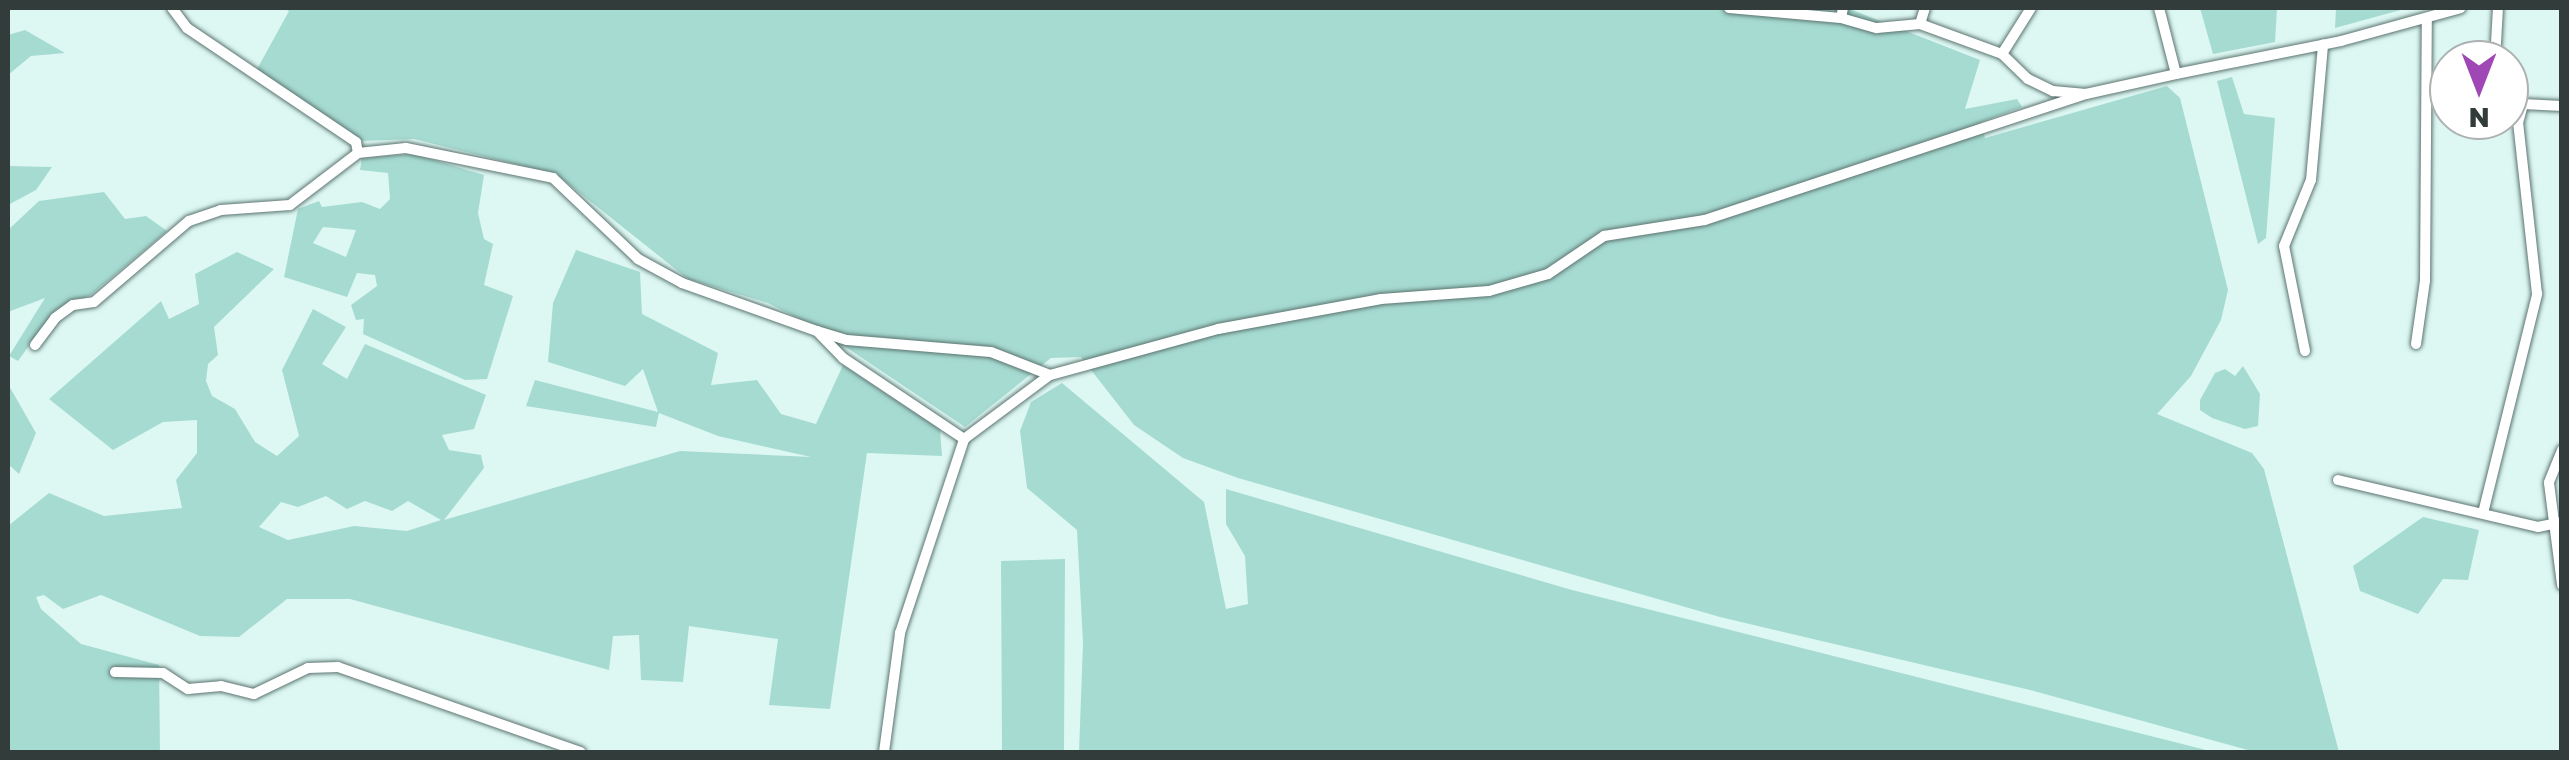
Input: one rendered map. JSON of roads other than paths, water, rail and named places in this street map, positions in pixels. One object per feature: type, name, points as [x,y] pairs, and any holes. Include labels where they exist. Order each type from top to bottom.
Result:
[{"type":"street","points":[[172,8],[187,28],[356,142],[358,154]]},
{"type":"street","points":[[1729,8],[1842,13],[1877,28],[1920,24],[2002,54],[2028,79],[2086,94]]},
{"type":"street","points":[[1920,24],[1925,8]]},
{"type":"street","points":[[2002,54],[2031,8]]},
{"type":"street","points":[[2159,8],[2176,74]]},
{"type":"street","points":[[884,752],[900,633],[964,439],[1050,375],[1218,329],[1381,299],[1489,291],[1548,274],[1604,236],[1705,220],[2086,94],[2322,45],[2461,8]]},
{"type":"street","points":[[2496,40],[2498,8]]},
{"type":"street","points":[[2416,344],[2425,281],[2427,18]]},
{"type":"street","points":[[2305,350],[2284,246],[2311,180],[2322,45]]},
{"type":"street","points":[[2529,104],[2562,106]]},
{"type":"street","points":[[2483,513],[2537,294],[2520,140]]},
{"type":"street","points":[[35,345],[72,305],[94,302],[189,221],[221,210],[290,206],[358,154],[406,148],[553,178],[638,260],[682,283],[861,342],[991,352],[1050,375]]},
{"type":"street","points":[[817,330],[843,358],[964,439]]},
{"type":"street","points":[[2562,450],[2549,483],[2559,523],[2562,585]]},
{"type":"street","points":[[2338,480],[2538,527],[2559,523]]},
{"type":"street","points":[[115,672],[163,673],[188,689],[220,686],[254,694],[308,668],[338,667],[581,752]]}]
